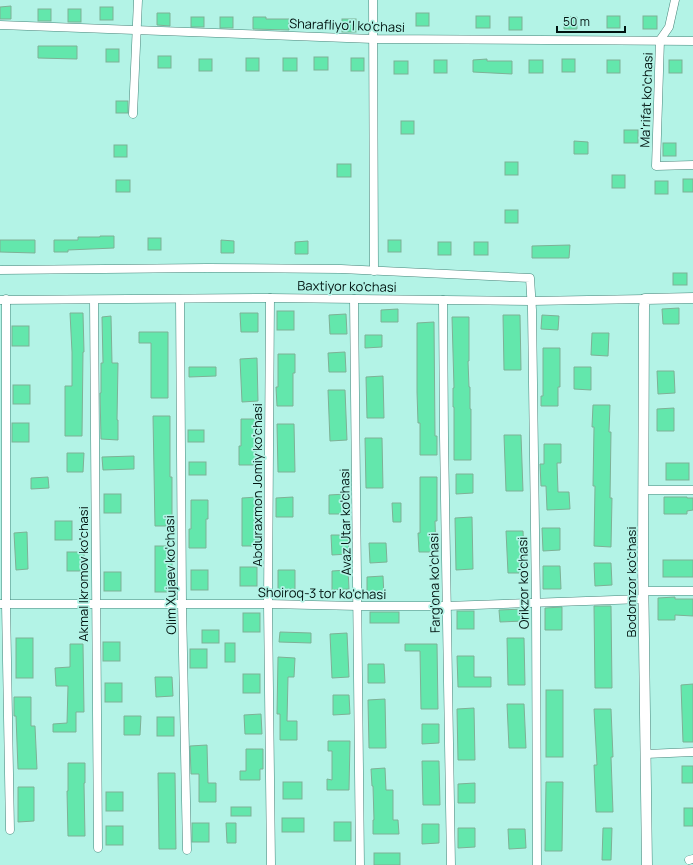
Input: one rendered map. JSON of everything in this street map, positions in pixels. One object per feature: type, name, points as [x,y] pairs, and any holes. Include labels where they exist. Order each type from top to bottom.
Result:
[{"type":"street","points":[[133,114],[138,0]]},
{"type":"street","points":[[0,270],[215,268],[341,269],[374,271],[373,0]]},
{"type":"street","name":"Ma'rifat ko'chasi","points":[[675,0],[670,27],[660,40],[656,166],[693,165]]},
{"type":"street","name":"Sharafliyo'l ko'chasi","points":[[0,25],[373,39],[693,41]]},
{"type":"street","name":"Orikzor ko'chasi","points":[[374,271],[530,278],[536,603],[537,865]]},
{"type":"street","name":"Baxtiyor ko'chasi","points":[[3,300],[270,298],[531,301],[693,298]]},
{"type":"street","name":"Abduraxmon Jomiy ko'chasi","points":[[270,298],[268,604],[271,864]]},
{"type":"street","name":"Olim Xujaev ko'chasi","points":[[180,299],[182,604],[187,850]]},
{"type":"street","name":"Avaz Utar ko'chasi","points":[[354,299],[360,865]]},
{"type":"street","name":"Bodomzor ko'chasi","points":[[645,299],[643,595],[647,865]]},
{"type":"street","points":[[3,300],[3,604],[10,830]]},
{"type":"street","name":"Akmal Ikromov ko'chasi","points":[[94,300],[98,848]]},
{"type":"street","name":"Farg'ona ko'chasi","points":[[443,300],[446,606],[451,865]]},
{"type":"street","points":[[644,490],[693,490]]},
{"type":"street","name":"Shoiroq-3 tor ko'chasi","points":[[3,604],[446,606],[536,603],[693,592]]},
{"type":"street","points":[[646,754],[693,752]]},
{"type":"building","points":[[11,6],[11,19],[0,19],[0,7]]},
{"type":"building","points":[[100,7],[113,7],[113,20],[100,20]]},
{"type":"building","points":[[38,9],[51,9],[51,21],[38,21]]},
{"type":"building","points":[[68,9],[81,9],[81,22],[68,22]]},
{"type":"building","points":[[157,13],[170,13],[170,26],[157,25]]},
{"type":"building","points":[[416,13],[429,13],[429,26],[416,26]]},
{"type":"building","points":[[476,16],[490,16],[490,28],[476,28]]},
{"type":"building","points":[[564,16],[577,17],[577,29],[564,29]]},
{"type":"building","points":[[607,16],[620,16],[620,28],[607,28]]},
{"type":"building","points":[[643,16],[657,16],[657,29],[643,29]]},
{"type":"building","points":[[191,17],[204,17],[204,27],[191,27]]},
{"type":"building","points":[[220,17],[233,17],[233,28],[220,28]]},
{"type":"building","points":[[253,17],[266,17],[266,19],[289,19],[289,30],[253,29]]},
{"type":"building","points":[[509,17],[522,17],[522,30],[509,30]]},
{"type":"building","points":[[342,19],[356,19],[356,32],[342,32]]},
{"type":"building","points":[[38,46],[77,46],[77,59],[38,58]]},
{"type":"building","points":[[106,49],[119,49],[119,62],[106,62]]},
{"type":"building","points":[[158,56],[171,56],[171,68],[158,68]]},
{"type":"building","points":[[314,57],[328,57],[328,70],[314,70]]},
{"type":"building","points":[[246,58],[259,58],[259,71],[246,71]]},
{"type":"building","points":[[283,58],[297,58],[297,71],[283,71]]},
{"type":"building","points":[[351,58],[364,58],[364,71],[351,71]]},
{"type":"building","points":[[199,59],[212,59],[212,71],[199,71]]},
{"type":"building","points":[[487,59],[487,61],[512,61],[512,74],[473,72],[473,60]]},
{"type":"building","points":[[562,59],[575,59],[575,72],[562,72]]},
{"type":"building","points":[[434,60],[447,60],[447,73],[434,73]]},
{"type":"building","points":[[529,60],[543,60],[543,73],[529,73]]},
{"type":"building","points":[[607,60],[620,60],[620,73],[607,73]]},
{"type":"building","points":[[669,60],[682,60],[682,73],[669,73]]},
{"type":"building","points":[[394,61],[408,61],[408,74],[394,74]]},
{"type":"building","points":[[116,101],[128,101],[128,113],[116,113]]},
{"type":"building","points":[[401,121],[414,121],[414,134],[401,134]]},
{"type":"building","points":[[624,130],[638,130],[638,143],[624,143]]},
{"type":"building","points":[[574,141],[588,142],[588,154],[574,154]]},
{"type":"building","points":[[663,143],[676,143],[676,156],[663,156]]},
{"type":"building","points":[[114,145],[127,145],[127,157],[114,157]]},
{"type":"building","points":[[505,162],[518,162],[518,175],[505,175]]},
{"type":"building","points":[[337,164],[351,164],[351,177],[337,177]]},
{"type":"building","points":[[612,175],[625,175],[625,188],[612,188]]},
{"type":"building","points":[[683,179],[693,179],[693,192],[683,192]]},
{"type":"building","points":[[116,180],[130,180],[130,192],[116,192]]},
{"type":"building","points":[[655,181],[668,181],[668,194],[655,194]]},
{"type":"building","points":[[505,210],[518,210],[518,223],[505,223]]},
{"type":"building","points":[[114,236],[114,248],[54,252],[54,240],[78,240],[78,237]]},
{"type":"building","points":[[148,238],[161,238],[161,250],[148,250]]},
{"type":"building","points":[[0,240],[35,240],[35,253],[0,252]]},
{"type":"building","points":[[221,240],[234,241],[234,253],[221,253]]},
{"type":"building","points":[[388,240],[401,240],[401,252],[388,252]]},
{"type":"building","points":[[308,241],[308,254],[295,254],[295,242]]},
{"type":"building","points":[[438,242],[451,242],[451,255],[438,255]]},
{"type":"building","points":[[474,242],[488,242],[488,255],[474,255]]},
{"type":"building","points":[[570,245],[569,258],[532,258],[532,246]]},
{"type":"building","points":[[673,273],[687,273],[687,285],[673,285]]},
{"type":"building","points":[[679,308],[679,324],[663,324],[662,309]]},
{"type":"building","points":[[398,309],[398,322],[381,322],[381,310]]},
{"type":"building","points":[[277,311],[294,311],[294,330],[277,330]]},
{"type":"building","points":[[70,313],[83,313],[84,352],[82,436],[65,436],[65,386],[72,386]]},
{"type":"building","points":[[240,313],[258,313],[258,332],[241,332]]},
{"type":"building","points":[[346,314],[347,334],[330,334],[329,315]]},
{"type":"building","points":[[503,315],[520,315],[521,370],[504,370]]},
{"type":"building","points":[[542,315],[559,316],[558,330],[541,329]]},
{"type":"building","points":[[111,316],[112,363],[118,363],[118,440],[101,439],[100,393],[101,363],[103,363],[102,317]]},
{"type":"building","points":[[452,317],[469,317],[468,361],[471,409],[471,460],[454,460]]},
{"type":"building","points":[[434,322],[435,436],[437,436],[437,455],[420,455],[420,423],[418,423],[417,392],[417,323]]},
{"type":"building","points":[[12,326],[29,326],[29,346],[12,346]]},
{"type":"building","points":[[139,332],[168,332],[168,398],[151,398],[151,343],[139,343]]},
{"type":"building","points":[[592,333],[609,333],[608,356],[591,355]]},
{"type":"building","points":[[365,335],[382,335],[382,347],[365,348]]},
{"type":"building","points":[[543,348],[560,348],[560,387],[558,387],[558,406],[541,406],[541,396],[543,396]]},
{"type":"building","points":[[345,352],[346,372],[329,372],[328,353]]},
{"type":"building","points":[[278,354],[295,354],[295,373],[293,373],[293,406],[277,406],[276,387],[278,387]]},
{"type":"building","points":[[257,358],[258,401],[242,402],[240,359]]},
{"type":"building","points":[[189,367],[216,367],[216,376],[189,377]]},
{"type":"building","points":[[574,367],[591,367],[591,390],[574,389]]},
{"type":"building","points":[[657,371],[674,371],[675,393],[658,394]]},
{"type":"building","points":[[383,376],[384,418],[367,418],[366,377]]},
{"type":"building","points":[[13,385],[30,385],[30,404],[13,404]]},
{"type":"building","points":[[328,390],[345,390],[347,440],[330,441]]},
{"type":"building","points":[[593,405],[610,405],[610,498],[612,498],[611,547],[594,546],[595,486],[593,486]]},
{"type":"building","points":[[674,408],[674,431],[657,431],[657,409]]},
{"type":"building","points":[[153,416],[170,416],[172,526],[155,526]]},
{"type":"building","points":[[241,419],[258,419],[256,465],[239,465]]},
{"type":"building","points":[[12,423],[29,423],[29,442],[12,442]]},
{"type":"building","points":[[277,424],[294,424],[295,472],[278,472]]},
{"type":"building","points":[[188,430],[204,430],[204,442],[188,442]]},
{"type":"building","points":[[504,435],[521,435],[523,491],[506,491]]},
{"type":"building","points":[[365,438],[382,438],[383,488],[366,488]]},
{"type":"building","points":[[544,444],[561,444],[561,463],[557,463],[558,492],[569,492],[570,509],[547,510],[546,486],[541,486],[540,464],[544,464]]},
{"type":"building","points":[[67,453],[84,453],[83,472],[67,472]]},
{"type":"building","points":[[134,456],[134,469],[103,470],[102,457]]},
{"type":"building","points":[[189,462],[206,462],[206,475],[189,475]]},
{"type":"building","points":[[666,463],[689,463],[689,480],[666,480]]},
{"type":"building","points":[[456,474],[473,474],[473,493],[456,494]]},
{"type":"building","points":[[48,477],[49,488],[31,489],[31,478]]},
{"type":"building","points":[[420,477],[437,477],[437,521],[435,521],[436,552],[419,552],[418,533],[420,533]]},
{"type":"building","points":[[104,494],[121,494],[121,513],[104,513]]},
{"type":"building","points":[[346,494],[346,514],[329,514],[329,495]]},
{"type":"building","points":[[259,497],[259,546],[242,546],[242,498]]},
{"type":"building","points":[[293,497],[293,517],[276,517],[276,498]]},
{"type":"building","points":[[664,497],[693,498],[693,510],[687,511],[687,514],[664,514]]},
{"type":"building","points":[[191,500],[208,500],[208,519],[206,519],[206,548],[189,548],[189,529],[191,529]]},
{"type":"building","points":[[392,503],[401,503],[401,522],[393,522]]},
{"type":"building","points":[[472,517],[473,569],[456,570],[455,518]]},
{"type":"building","points":[[55,521],[72,521],[72,540],[55,540]]},
{"type":"building","points":[[542,528],[560,528],[560,550],[543,551]]},
{"type":"building","points":[[506,531],[523,531],[525,573],[508,573]]},
{"type":"building","points":[[27,532],[28,569],[16,570],[14,533]]},
{"type":"building","points":[[331,535],[348,535],[349,554],[332,555]]},
{"type":"building","points":[[369,543],[386,543],[387,562],[370,563]]},
{"type":"building","points":[[155,546],[172,546],[172,592],[155,592]]},
{"type":"building","points":[[67,552],[84,552],[84,571],[67,571]]},
{"type":"building","points":[[663,560],[693,560],[693,577],[663,577]]},
{"type":"building","points":[[594,563],[611,563],[612,585],[595,586]]},
{"type":"building","points":[[543,566],[560,566],[561,589],[543,589]]},
{"type":"building","points":[[240,567],[257,567],[257,586],[240,586]]},
{"type":"building","points":[[191,570],[208,570],[208,590],[191,590]]},
{"type":"building","points":[[278,570],[295,570],[295,589],[278,590]]},
{"type":"building","points":[[348,570],[349,589],[332,590],[332,571]]},
{"type":"building","points":[[104,572],[121,572],[121,591],[104,591]]},
{"type":"building","points":[[383,576],[384,596],[367,596],[367,577]]},
{"type":"building","points":[[675,597],[675,599],[693,599],[693,616],[675,615],[675,620],[658,620],[658,598]]},
{"type":"building","points":[[594,606],[611,606],[612,688],[595,688]]},
{"type":"building","points":[[562,607],[562,630],[545,630],[545,608]]},
{"type":"building","points":[[524,609],[524,621],[500,622],[499,610]]},
{"type":"building","points":[[457,611],[474,611],[474,629],[457,629]]},
{"type":"building","points":[[370,612],[399,612],[399,623],[370,623]]},
{"type":"building","points":[[243,613],[260,613],[260,632],[243,632]]},
{"type":"building","points":[[202,630],[219,630],[219,643],[202,643]]},
{"type":"building","points":[[280,632],[311,633],[311,643],[279,642]]},
{"type":"building","points":[[347,633],[349,677],[332,678],[330,634]]},
{"type":"building","points":[[16,638],[33,638],[33,678],[16,678]]},
{"type":"building","points":[[507,638],[524,638],[525,685],[508,685]]},
{"type":"building","points":[[103,642],[120,642],[120,661],[103,661]]},
{"type":"building","points":[[225,643],[235,643],[235,662],[225,662]]},
{"type":"building","points":[[70,644],[83,644],[84,712],[76,712],[76,732],[53,732],[53,724],[67,723],[68,686],[56,686],[55,668],[70,667]]},
{"type":"building","points":[[405,644],[437,644],[438,709],[421,709],[420,651],[405,651]]},
{"type":"building","points":[[190,649],[207,649],[207,668],[190,668]]},
{"type":"building","points":[[457,656],[474,656],[474,677],[491,677],[491,687],[458,687]]},
{"type":"building","points":[[278,657],[295,658],[294,677],[288,677],[287,721],[297,721],[297,740],[280,740],[280,714],[277,714]]},
{"type":"building","points":[[368,664],[384,664],[385,683],[368,683]]},
{"type":"building","points":[[243,674],[260,674],[260,693],[243,693]]},
{"type":"building","points":[[155,677],[172,677],[173,696],[156,697]]},
{"type":"building","points":[[105,683],[122,683],[122,702],[105,702]]},
{"type":"building","points":[[693,684],[693,742],[683,742],[681,685]]},
{"type":"building","points":[[546,690],[563,690],[563,757],[546,757]]},
{"type":"building","points":[[333,695],[349,695],[350,714],[333,715]]},
{"type":"building","points":[[14,697],[31,697],[31,726],[35,726],[37,769],[18,769]]},
{"type":"building","points":[[385,699],[386,748],[369,748],[368,700]]},
{"type":"building","points":[[507,704],[524,704],[526,748],[509,748]]},
{"type":"building","points":[[474,708],[475,760],[458,760],[457,709]]},
{"type":"building","points":[[594,709],[611,709],[613,812],[596,812],[594,765],[597,765]]},
{"type":"building","points":[[261,714],[262,734],[245,734],[244,715]]},
{"type":"building","points":[[124,716],[141,716],[140,735],[124,735]]},
{"type":"building","points":[[157,717],[174,717],[174,736],[157,736]]},
{"type":"building","points":[[422,724],[439,724],[439,743],[422,744]]},
{"type":"building","points":[[328,741],[350,741],[349,790],[327,790],[327,779],[332,780],[332,751],[328,751]]},
{"type":"building","points":[[207,745],[208,783],[216,783],[216,802],[199,802],[199,774],[191,774],[190,746]]},
{"type":"building","points":[[246,749],[263,749],[263,769],[260,769],[260,780],[240,780],[240,771],[246,771]]},
{"type":"building","points":[[422,761],[439,761],[440,805],[423,805]]},
{"type":"building","points":[[68,763],[85,763],[85,836],[68,836]]},
{"type":"building","points":[[682,766],[693,766],[693,783],[682,783]]},
{"type":"building","points":[[385,768],[386,790],[393,790],[393,820],[398,820],[399,834],[373,834],[373,786],[371,769]]},
{"type":"building","points":[[158,773],[175,773],[176,849],[159,849]]},
{"type":"building","points":[[283,782],[302,782],[302,799],[283,799]]},
{"type":"building","points":[[546,782],[563,782],[562,851],[545,851]]},
{"type":"building","points":[[475,783],[475,803],[458,803],[458,784]]},
{"type":"building","points":[[18,787],[34,787],[34,821],[18,822]]},
{"type":"building","points":[[106,792],[123,792],[123,811],[106,811]]},
{"type":"building","points":[[231,807],[251,807],[251,816],[231,816]]},
{"type":"building","points":[[684,808],[693,808],[693,826],[684,826]]},
{"type":"building","points":[[282,818],[304,818],[304,832],[282,832]]},
{"type":"building","points":[[334,822],[351,822],[351,841],[334,841]]},
{"type":"building","points":[[192,823],[209,823],[209,842],[192,842]]},
{"type":"building","points":[[226,823],[236,823],[236,843],[227,843]]},
{"type":"building","points":[[422,824],[439,824],[439,843],[422,844]]},
{"type":"building","points":[[106,826],[123,826],[123,845],[106,845]]},
{"type":"building","points":[[458,828],[475,828],[475,847],[458,848]]},
{"type":"building","points":[[603,828],[612,828],[611,860],[602,860]]},
{"type":"building","points":[[508,829],[525,829],[526,848],[509,849]]},
{"type":"building","points":[[374,853],[400,853],[400,865],[374,865]]}]
